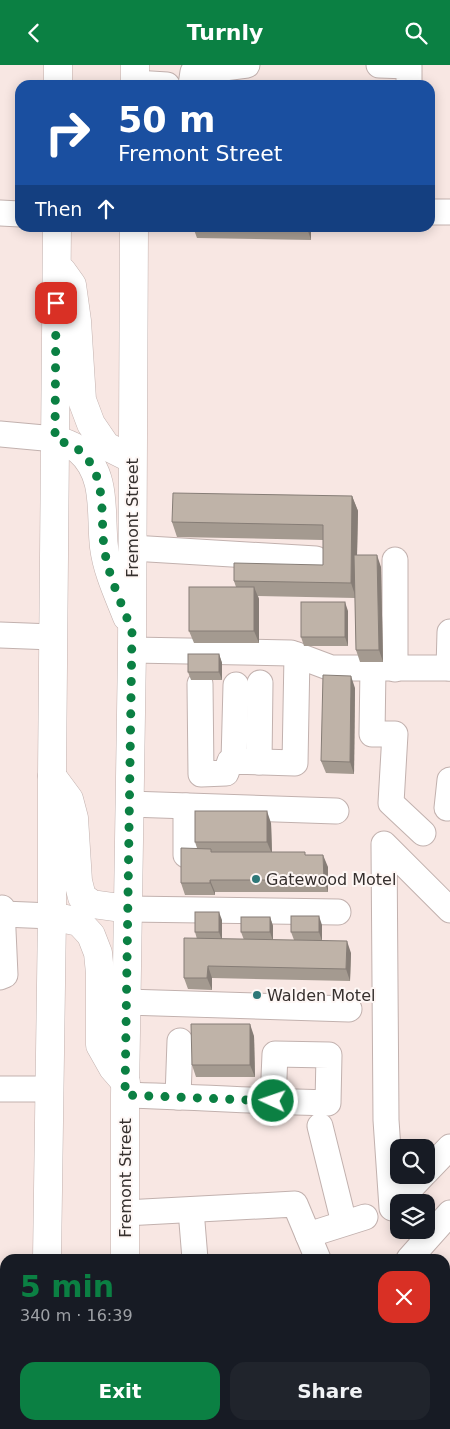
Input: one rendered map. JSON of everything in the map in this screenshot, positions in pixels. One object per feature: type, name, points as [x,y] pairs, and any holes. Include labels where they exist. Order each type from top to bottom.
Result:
[{"type":"main road","points":[[58,65],[58,80]]},
{"type":"main road","points":[[47,1254],[52,916],[57,232]]},
{"type":"main road","name":"Fremont Street","points":[[125,1254],[125,1089],[132,641],[134,232]]},
{"type":"main road","points":[[56,264],[72,285],[77,321],[82,400],[91,424],[106,446],[132,459]]},
{"type":"main road","points":[[55,439],[79,449],[96,472],[102,504],[104,547],[110,574],[132,641]]},
{"type":"main road","points":[[52,777],[69,799],[74,818],[78,881],[82,897],[92,904],[128,909]]},
{"type":"main road","points":[[52,916],[80,922],[91,935],[98,953],[100,973],[100,1045],[125,1089]]},
{"type":"street","points":[[191,80],[193,72],[247,65]]},
{"type":"street","points":[[379,65],[409,66],[409,80]]},
{"type":"street","points":[[435,212],[450,212]]},
{"type":"street","points":[[0,213],[15,214]]},
{"type":"street","points":[[0,434],[55,439]]},
{"type":"street","points":[[132,548],[316,559]]},
{"type":"street","points":[[395,560],[384,669],[372,734],[395,734],[391,803],[423,833]]},
{"type":"street","points":[[132,641],[291,653],[331,668],[449,668],[450,632]]},
{"type":"street","points":[[0,635],[53,637]]},
{"type":"street","points":[[200,684],[202,774],[226,773],[230,761],[295,763],[297,655]]},
{"type":"street","points":[[234,761],[248,684],[259,762]]},
{"type":"street","points":[[450,780],[447,808],[450,804]]},
{"type":"street","points":[[129,804],[336,811]]},
{"type":"street","points":[[186,805],[186,855]]},
{"type":"street","points":[[390,1179],[386,1121],[384,844],[450,910],[450,915]]},
{"type":"street","points":[[128,909],[338,912]]},
{"type":"street","points":[[0,977],[5,975],[2,911],[52,916]]},
{"type":"street","points":[[126,1002],[349,1009]]},
{"type":"street","points":[[178,1097],[180,1041]]},
{"type":"street","points":[[0,1089],[48,1089]]},
{"type":"street","points":[[125,1089],[178,1097],[273,1101]]},
{"type":"street","points":[[308,1235],[355,1220],[320,1126]]},
{"type":"street","points":[[435,1163],[450,1147]]},
{"type":"street","points":[[390,1184],[392,1208],[415,1184]]},
{"type":"street","points":[[125,1213],[295,1204],[316,1254]]},
{"type":"street","points":[[191,1210],[195,1254]]},
{"type":"street","points":[[413,1254],[450,1213]]},
{"type":"building","points":[[173,493],[352,496],[351,583],[234,581],[234,563],[323,565],[323,525],[172,522]]},
{"type":"building","points":[[354,555],[377,555],[379,650],[356,650]]},
{"type":"building","points":[[189,587],[254,587],[254,631],[189,631]]},
{"type":"building","points":[[301,602],[345,602],[345,637],[301,637]]},
{"type":"building","points":[[188,654],[219,654],[219,672],[188,672]]},
{"type":"building","points":[[323,675],[351,676],[350,762],[321,761]]},
{"type":"building","points":[[195,811],[267,811],[267,842],[195,842]]},
{"type":"building","points":[[181,848],[211,849],[211,852],[305,852],[305,855],[323,855],[324,880],[210,880],[210,883],[181,883]]},
{"type":"building","points":[[195,912],[219,912],[219,932],[195,932]]},
{"type":"building","points":[[291,916],[319,916],[319,932],[291,932]]},
{"type":"building","points":[[241,917],[270,917],[270,932],[241,932]]},
{"type":"building","points":[[184,938],[347,941],[346,969],[208,966],[207,978],[184,978]]},
{"type":"building","points":[[191,1024],[250,1024],[250,1065],[192,1065]]},
{"type":"place","name":"Gatewood Motel","points":[[256,879]]},
{"type":"place","name":"Walden Motel","points":[[257,995]]},
{"type":"route","points":[[56,303],[55,439],[79,449],[96,472],[102,504],[104,547],[110,574],[132,631],[125,1095],[273,1101]]}]
